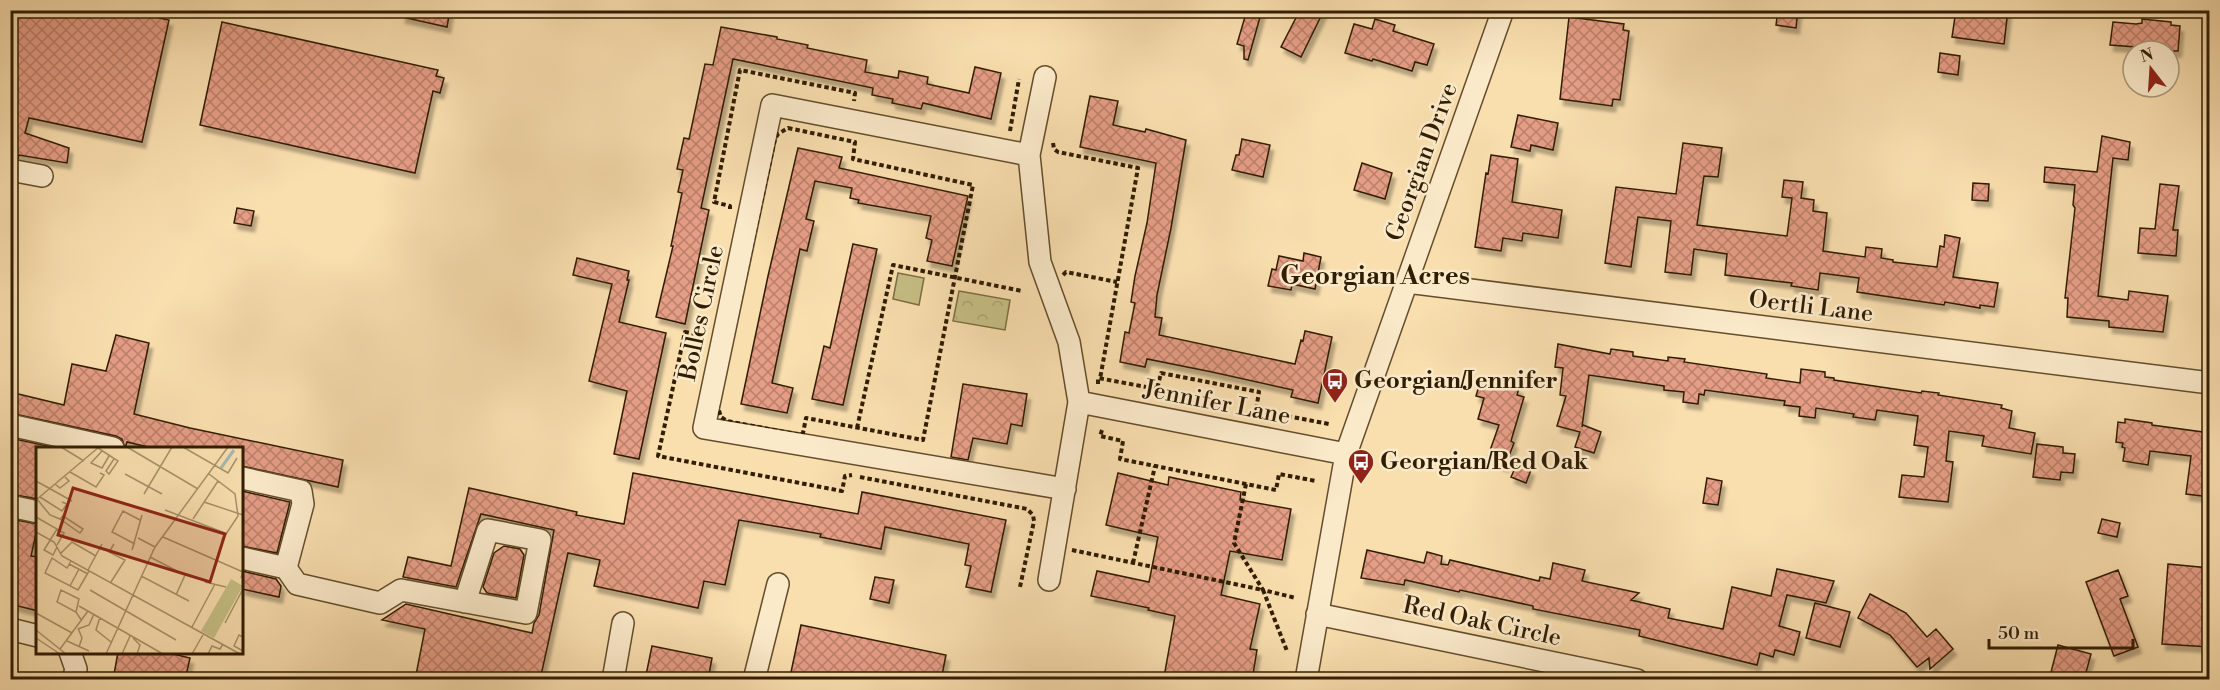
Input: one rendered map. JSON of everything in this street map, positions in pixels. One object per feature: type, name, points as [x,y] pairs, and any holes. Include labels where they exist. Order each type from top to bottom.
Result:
[{"type":"street","name":"Georgian Drive","points":[[1306,680],[1346,454],[1503,10]]},
{"type":"street","points":[[1045,77],[1029,155],[1040,262],[1069,342],[1078,402],[1049,580]]},
{"type":"street","name":"Bolles Circle","points":[[1029,155],[772,105],[704,428],[1065,489]]},
{"type":"street","points":[[10,170],[42,176]]},
{"type":"street","name":"Oertli Lane","points":[[1407,282],[2210,383]]},
{"type":"street","name":"Jennifer Lane","points":[[1078,402],[1346,454]]},
{"type":"street","points":[[10,425],[109,447]]},
{"type":"street","points":[[243,478],[301,491],[303,504],[286,568]]},
{"type":"street","points":[[10,506],[36,512]]},
{"type":"street","points":[[243,558],[286,568],[297,584],[380,603],[401,590],[465,602],[525,613],[540,540],[489,530],[465,602]]},
{"type":"street","points":[[754,680],[778,584]]},
{"type":"street","name":"Red Oak Circle","points":[[1317,614],[1637,680]]},
{"type":"street","points":[[613,680],[623,623]]},
{"type":"street","points":[[10,629],[36,636]]},
{"type":"street","points":[[71,654],[76,669],[73,680]]},
{"type":"path","points":[[728,218],[730,206],[714,202],[740,70],[855,93],[853,108]]},
{"type":"path","points":[[1005,138],[1010,133],[1019,79]]},
{"type":"path","points":[[788,128],[855,142],[853,159],[973,184],[923,440],[857,428],[806,418],[803,433],[800,435],[727,421],[721,417],[718,409],[773,149],[778,134],[788,128]]},
{"type":"path","points":[[1052,141],[1054,149],[1058,152],[1138,168],[1098,385]]},
{"type":"path","points":[[857,428],[893,265],[1022,291]]},
{"type":"path","points":[[1066,285],[1063,276],[1066,272],[1118,282]]},
{"type":"path","points":[[705,323],[702,334],[685,332],[658,456],[842,491],[845,476],[848,474],[1027,509],[1033,515],[1034,521],[1020,587]]},
{"type":"path","points":[[1098,378],[1157,389],[1161,373],[1259,392],[1256,410],[1329,424]]},
{"type":"path","points":[[1102,430],[1100,436],[1123,441],[1120,459],[1276,490],[1279,474],[1316,481]]},
{"type":"path","points":[[1133,563],[1155,466]]},
{"type":"path","points":[[1246,484],[1234,543],[1263,590],[1287,651]]},
{"type":"path","points":[[1071,550],[1296,598]]},
{"type":"green space","points":[[898,273],[924,278],[919,305],[893,299]]},
{"type":"green space","points":[[959,291],[1010,300],[1005,330],[953,321]]},
{"type":"building","points":[[10,10],[122,10],[169,20],[142,142],[29,118],[25,133],[69,148],[67,163],[19,155],[18,158],[10,158]]},
{"type":"building","points":[[403,10],[450,10],[447,27],[402,17]]},
{"type":"building","points":[[1247,10],[1262,10],[1248,60],[1244,59],[1244,46],[1237,44]]},
{"type":"building","points":[[1300,10],[1324,10],[1301,57],[1281,47]]},
{"type":"building","points":[[1778,10],[1798,10],[1796,28],[1776,25]]},
{"type":"building","points":[[1956,10],[2008,10],[2004,44],[1952,37]]},
{"type":"building","points":[[1569,17],[1624,24],[1623,30],[1629,31],[1620,100],[1613,99],[1612,106],[1560,99]]},
{"type":"building","points":[[1375,19],[1395,25],[1393,31],[1434,44],[1427,65],[1415,62],[1412,71],[1345,53],[1354,24],[1372,29]]},
{"type":"building","points":[[2142,19],[2171,22],[2171,25],[2180,26],[2179,39],[2121,39],[2121,46],[2110,45],[2113,22],[2142,23]]},
{"type":"building","points":[[222,22],[438,70],[436,76],[444,78],[440,93],[433,91],[415,173],[200,125]]},
{"type":"building","points":[[721,27],[777,37],[777,39],[808,45],[807,48],[867,60],[865,72],[898,78],[899,71],[928,77],[927,84],[969,93],[975,67],[1001,73],[991,119],[923,103],[921,109],[892,103],[893,99],[872,95],[873,88],[733,59],[701,208],[709,210],[685,324],[656,317],[673,246],[671,246],[682,193],[678,192],[683,170],[677,169],[684,138],[689,139],[705,64],[713,65]]},
{"type":"building","points":[[1940,53],[1960,56],[1958,75],[1938,72]]},
{"type":"building","points":[[1090,96],[1118,101],[1113,125],[1145,132],[1146,129],[1186,140],[1157,295],[1155,317],[1162,318],[1159,335],[1295,364],[1305,331],[1332,337],[1318,403],[1291,397],[1293,390],[1212,372],[1147,359],[1145,367],[1120,362],[1125,332],[1129,333],[1135,303],[1131,302],[1156,163],[1080,147]]},
{"type":"building","points":[[1518,115],[1558,123],[1553,150],[1531,145],[1530,151],[1511,147]]},
{"type":"building","points":[[2102,136],[2130,142],[2128,160],[2113,158],[2098,296],[2128,300],[2129,291],[2168,296],[2163,332],[2109,327],[2109,321],[2067,317],[2068,298],[2065,298],[2075,208],[2073,205],[2075,185],[2044,182],[2045,167],[2097,172]]},
{"type":"building","points":[[1242,139],[1270,145],[1263,177],[1232,170],[1236,155],[1239,155]]},
{"type":"building","points":[[1683,143],[1722,148],[1718,177],[1704,176],[1697,225],[1787,236],[1792,198],[1782,197],[1784,180],[1803,182],[1801,198],[1814,200],[1813,211],[1827,213],[1823,251],[1865,257],[1866,247],[1882,249],[1881,258],[1893,260],[1893,262],[1937,267],[1940,246],[1944,247],[1945,235],[1960,238],[1953,277],[1998,283],[1994,307],[1980,305],[1980,308],[1945,302],[1944,305],[1857,292],[1859,278],[1820,273],[1818,290],[1791,286],[1792,283],[1725,275],[1727,254],[1694,249],[1691,275],[1665,272],[1671,221],[1638,217],[1631,267],[1605,263],[1616,187],[1676,194]]},
{"type":"building","points":[[798,148],[842,157],[839,168],[968,196],[952,266],[927,261],[932,240],[926,238],[931,216],[858,203],[859,200],[850,198],[852,188],[815,181],[806,219],[814,221],[807,251],[800,249],[772,383],[793,388],[787,413],[741,404]]},
{"type":"building","points":[[1491,155],[1518,159],[1512,202],[1562,210],[1558,238],[1523,233],[1522,241],[1503,238],[1501,251],[1475,247],[1486,173],[1488,174]]},
{"type":"building","points":[[1362,163],[1392,173],[1385,199],[1354,190]]},
{"type":"building","points":[[1973,183],[1989,184],[1988,201],[1972,200]]},
{"type":"building","points":[[2160,184],[2179,186],[2173,230],[2178,230],[2176,256],[2138,253],[2140,228],[2155,229]]},
{"type":"building","points":[[237,208],[254,211],[251,226],[234,223]]},
{"type":"building","points":[[853,244],[877,249],[843,405],[812,399],[824,346],[830,348]]},
{"type":"building","points":[[1304,253],[1321,257],[1315,289],[1292,284],[1291,290],[1268,286],[1272,269],[1276,270],[1279,256],[1303,261]]},
{"type":"building","points":[[577,258],[629,271],[619,322],[666,333],[639,459],[614,454],[627,391],[589,381],[612,284],[573,275]]},
{"type":"building","points":[[116,335],[149,343],[134,414],[343,460],[338,487],[243,466],[243,447],[148,447],[127,442],[125,447],[122,439],[116,436],[10,413],[10,392],[64,405],[72,364],[106,371]]},
{"type":"building","points":[[1558,344],[1610,354],[1611,349],[1633,352],[1633,356],[1668,361],[1668,357],[1685,359],[1684,362],[1767,374],[1766,378],[1800,383],[1801,369],[1825,372],[1825,377],[1834,378],[1834,380],[1921,393],[1922,391],[1939,393],[1938,395],[2002,405],[2001,408],[2012,411],[2009,428],[2035,433],[2031,454],[1982,446],[1984,436],[1949,431],[1946,461],[1953,462],[1948,502],[1899,497],[1902,475],[1924,477],[1928,447],[1914,445],[1918,416],[1877,410],[1875,420],[1816,408],[1815,418],[1799,416],[1800,407],[1784,405],[1785,401],[1705,390],[1704,395],[1699,394],[1698,404],[1683,402],[1684,392],[1664,390],[1664,386],[1589,375],[1582,427],[1583,425],[1601,432],[1594,453],[1575,447],[1580,432],[1557,426],[1566,396],[1560,395],[1563,368],[1555,367]]},
{"type":"building","points":[[1482,376],[1519,388],[1517,395],[1524,397],[1511,441],[1514,443],[1505,466],[1487,459],[1499,425],[1478,419],[1484,398],[1476,396]]},
{"type":"building","points":[[963,384],[1027,394],[1022,426],[1011,424],[1007,444],[973,438],[968,460],[951,457]]},
{"type":"building","points":[[2125,419],[2210,433],[2210,497],[2186,494],[2191,456],[2150,451],[2148,465],[2123,461],[2125,448],[2122,447],[2123,443],[2116,442],[2118,422],[2125,423]]},
{"type":"building","points":[[10,438],[52,447],[36,447],[36,499],[10,494]]},
{"type":"building","points":[[2037,444],[2063,447],[2063,453],[2075,454],[2073,473],[2061,472],[2060,480],[2033,477]]},
{"type":"building","points":[[1517,464],[1531,470],[1526,483],[1511,477]]},
{"type":"building","points":[[633,473],[858,514],[862,492],[1006,520],[991,592],[966,587],[971,566],[965,565],[969,544],[885,527],[881,549],[820,537],[821,534],[739,520],[725,585],[704,581],[698,608],[594,586],[600,560],[568,553],[540,680],[415,680],[425,629],[382,620],[406,604],[532,633],[539,615],[554,530],[481,514],[456,587],[403,577],[408,557],[451,566],[469,488],[577,512],[576,515],[624,524]]},
{"type":"building","points":[[1118,473],[1168,485],[1169,477],[1241,492],[1240,500],[1291,509],[1282,560],[1230,551],[1221,595],[1260,604],[1250,649],[1257,650],[1252,680],[1178,680],[1164,677],[1175,616],[1091,596],[1097,571],[1149,582],[1158,537],[1106,525]]},
{"type":"building","points":[[1707,478],[1722,481],[1718,505],[1703,503]]},
{"type":"building","points":[[243,491],[290,502],[277,553],[243,546]]},
{"type":"building","points":[[10,519],[36,524],[31,556],[36,557],[36,610],[10,604]]},
{"type":"building","points":[[2102,519],[2120,523],[2117,537],[2098,533]]},
{"type":"building","points":[[504,546],[520,549],[524,555],[516,598],[487,593],[483,587],[494,553]]},
{"type":"building","points":[[1367,550],[1424,563],[1427,552],[1442,556],[1441,564],[1448,565],[1450,560],[1539,581],[1540,577],[1550,579],[1553,563],[1585,570],[1582,581],[1639,593],[1631,600],[1670,609],[1668,618],[1723,629],[1732,587],[1771,596],[1777,569],[1834,581],[1826,603],[1787,595],[1779,626],[1800,632],[1794,655],[1775,650],[1773,657],[1760,653],[1757,665],[1639,636],[1640,630],[1533,609],[1533,606],[1405,580],[1404,585],[1361,578]]},
{"type":"building","points":[[2168,564],[2210,568],[2210,647],[2162,644]]},
{"type":"building","points":[[2118,570],[2128,596],[2120,599],[2138,647],[2114,656],[2086,582]]},
{"type":"building","points":[[243,571],[276,579],[281,586],[279,597],[243,589]]},
{"type":"building","points":[[875,577],[894,580],[889,603],[870,599]]},
{"type":"building","points":[[1870,594],[1906,613],[1927,637],[1936,629],[1953,649],[1930,669],[1929,658],[1917,667],[1890,635],[1858,618]]},
{"type":"building","points":[[1815,603],[1850,612],[1840,647],[1806,638]]},
{"type":"building","points":[[801,625],[946,655],[941,680],[803,680],[790,677]]},
{"type":"building","points":[[2058,645],[2091,654],[2084,680],[2049,680]]},
{"type":"building","points":[[652,646],[712,658],[708,680],[645,680]]},
{"type":"building","points":[[118,654],[173,654],[190,658],[185,680],[113,680]]},
{"type":"place","name":"Georgian/Jennifer","points":[[1335,404]]},
{"type":"place","name":"Georgian/Red Oak","points":[[1361,485]]},
{"type":"district","name":"Georgian Acres","points":[[1375,276]]}]
